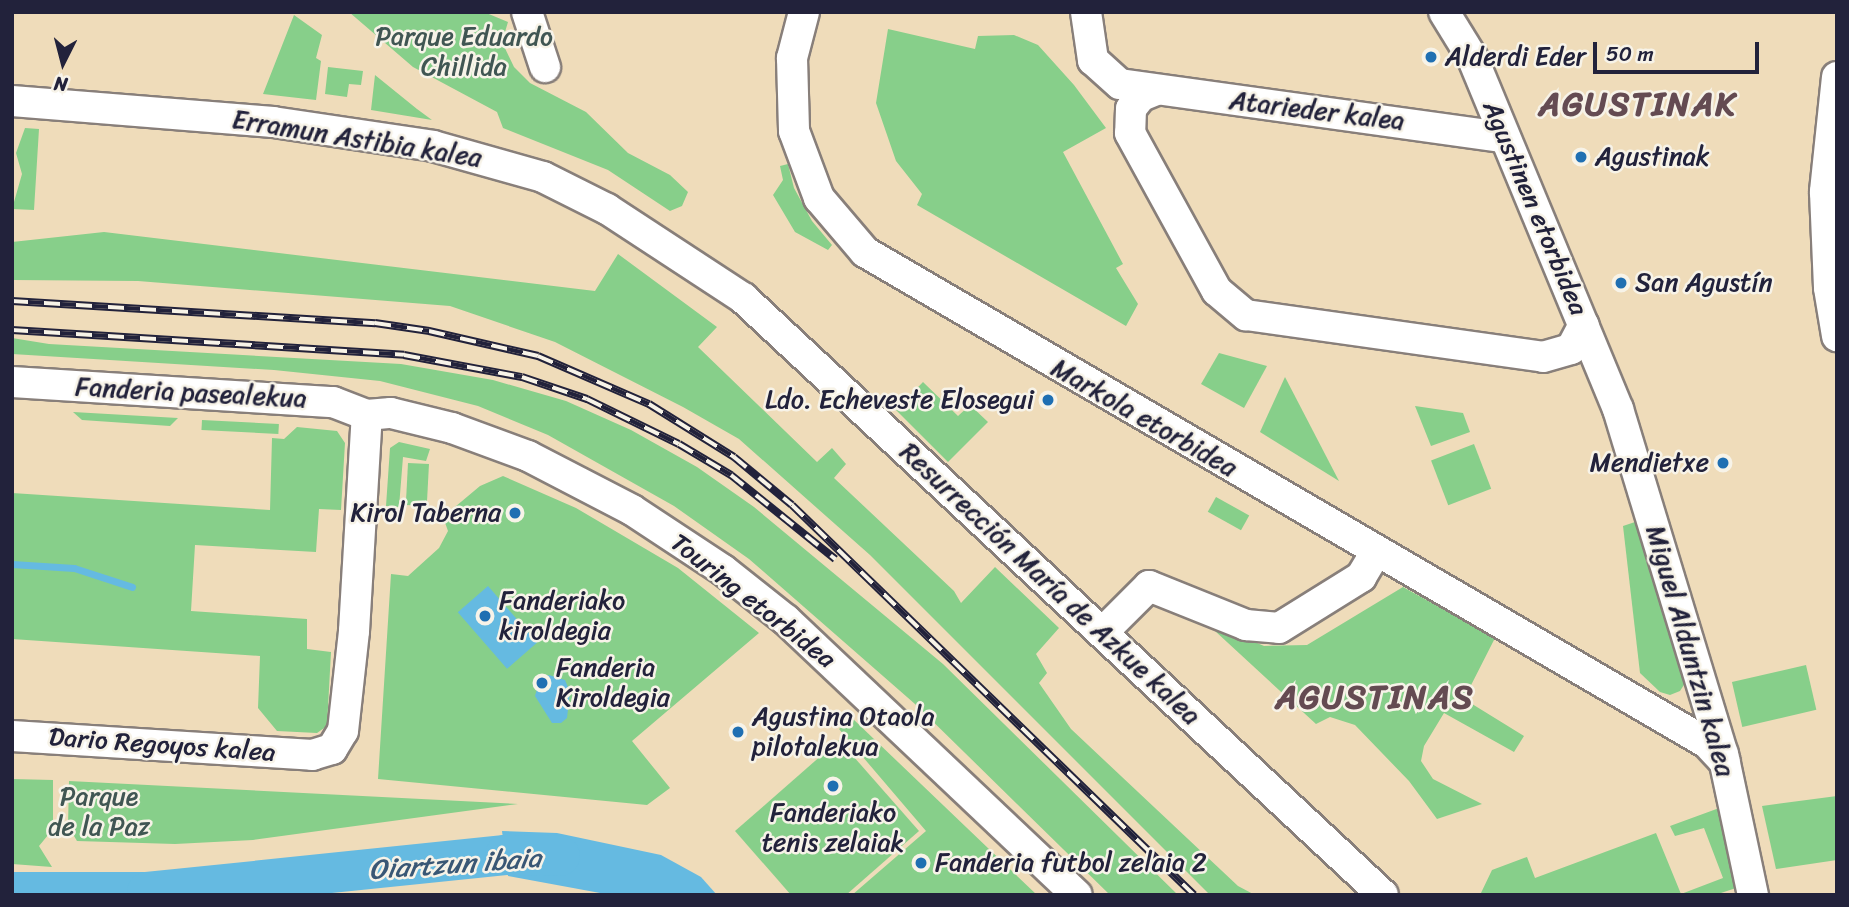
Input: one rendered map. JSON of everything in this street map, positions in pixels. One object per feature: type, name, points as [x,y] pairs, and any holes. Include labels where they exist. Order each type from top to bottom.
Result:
[{"type":"street","points":[[527,12],[545,67]]},
{"type":"street","name":"Markola etorbidea","points":[[804,12],[789,83],[794,131],[819,198],[865,252],[1654,713],[1706,722]]},
{"type":"street","points":[[1086,12],[1093,60],[1105,75],[1142,88],[1128,117],[1130,133],[1210,281],[1225,301],[1258,319],[1543,357],[1571,349],[1584,325]]},
{"type":"street","name":"Agustinen etorbidea","points":[[1444,12],[1473,59],[1618,409]]},
{"type":"street","points":[[1837,77],[1825,192],[1829,288],[1837,336]]},
{"type":"street","name":"Atarieder kalea","points":[[1142,88],[1504,137]]},
{"type":"street","name":"Erramun Astibia kalea","points":[[12,101],[273,122],[468,153],[576,191],[713,279]]},
{"type":"street","name":"Resurrección María de Azkue kalea","points":[[713,279],[743,298],[1383,895]]},
{"type":"street","name":"Fanderia pasealekua","points":[[12,382],[333,402],[367,415]]},
{"type":"street","name":"Miguel Alduntzin kalea","points":[[1618,409],[1706,722],[1725,762],[1753,895]]},
{"type":"street","name":"Touring etorbidea","points":[[367,415],[391,412],[452,428],[528,456],[632,510],[723,570],[786,620],[864,690],[1076,895]]},
{"type":"street","name":"Dario Regoyos kalea","points":[[12,736],[312,755],[332,749],[343,731],[355,610],[367,415]]},
{"type":"street","points":[[1103,632],[1150,586],[1246,625],[1279,628],[1361,577],[1378,553]]},
{"type":"green space","name":"Parque Eduardo Chillida","points":[[349,12],[484,12],[508,22],[502,42],[514,67],[530,83],[586,112],[628,153],[670,175],[688,192],[682,206],[670,211],[608,170],[503,128],[497,112],[413,67]]},
{"type":"green space","points":[[294,15],[322,35],[316,58],[321,61],[316,100],[263,94]]},
{"type":"green space","points":[[888,29],[975,49],[978,36],[1014,35],[1038,45],[1074,85],[1106,128],[1063,152],[1123,264],[1116,268],[1138,304],[1126,326],[917,205],[922,194],[896,161],[876,103]]},
{"type":"green space","points":[[328,67],[363,71],[361,85],[349,84],[347,97],[325,94]]},
{"type":"green space","points":[[375,75],[417,109],[432,120],[371,110]]},
{"type":"green space","points":[[25,128],[39,129],[34,210],[12,209],[22,174],[16,153]]},
{"type":"green space","points":[[788,164],[794,188],[812,221],[832,245],[828,250],[795,232],[773,195],[783,180],[780,166]]},
{"type":"green space","points":[[104,232],[595,291],[618,254],[717,327],[698,347],[817,462],[832,448],[846,464],[834,478],[954,591],[961,603],[995,567],[1059,628],[1036,654],[1047,673],[1039,683],[1071,729],[1238,886],[1255,895],[1210,895],[870,555],[739,439],[683,407],[555,342],[450,306],[138,281],[12,280],[12,242]]},
{"type":"green space","points":[[12,338],[49,344],[401,364],[493,380],[566,401],[631,430],[697,467],[754,507],[943,664],[1178,895],[1110,895],[915,704],[749,559],[674,506],[548,435],[478,406],[380,381],[274,370],[12,354]]},
{"type":"green space","points":[[1219,353],[1267,366],[1244,408],[1201,384]]},
{"type":"green space","points":[[1285,377],[1339,481],[1260,432]]},
{"type":"green space","points":[[923,382],[958,416],[970,405],[988,422],[948,462],[896,410]]},
{"type":"green space","points":[[1415,406],[1463,413],[1470,432],[1431,446]]},
{"type":"green space","points":[[73,412],[178,418],[170,426],[82,420]]},
{"type":"green space","points":[[202,420],[279,424],[278,434],[201,430]]},
{"type":"green space","points":[[297,427],[337,431],[345,443],[341,510],[319,509],[316,552],[195,545],[191,611],[307,619],[307,649],[331,652],[327,726],[317,733],[277,731],[258,708],[260,656],[12,639],[12,493],[270,510],[272,438],[284,439]]},
{"type":"green space","points":[[399,442],[430,449],[426,461],[403,457],[399,507],[386,506],[390,448]]},
{"type":"green space","points":[[1474,444],[1491,489],[1448,505],[1431,460]]},
{"type":"green space","points":[[408,463],[429,464],[427,506],[406,505]]},
{"type":"green space","name":"Fanderia Kiroldegia","points":[[503,476],[576,508],[678,568],[759,633],[632,741],[670,788],[647,805],[378,779],[391,574],[408,576],[439,548],[448,531],[443,517],[480,486]]},
{"type":"green space","points":[[1216,497],[1249,515],[1241,530],[1208,512]]},
{"type":"green space","points":[[1641,520],[1687,680],[1680,691],[1670,695],[1660,692],[1640,673],[1623,526]]},
{"type":"green space","points":[[1403,587],[1495,638],[1464,699],[1524,736],[1514,752],[1444,713],[1424,746],[1421,761],[1433,779],[1482,804],[1437,819],[1409,781],[1355,725],[1330,717],[1316,724],[1202,619],[1264,646],[1307,645]]},
{"type":"green space","points":[[1806,665],[1816,710],[1742,727],[1732,682]]},
{"type":"green space","points":[[852,718],[1037,895],[852,895],[926,831],[839,729]]},
{"type":"green space","name":"Fanderiako tenis zelaiak","points":[[839,740],[919,831],[846,895],[791,895],[735,831]]},
{"type":"green space","points":[[12,779],[53,780],[53,829],[39,846],[52,867],[12,864]]},
{"type":"green space","name":"Parque de la Paz","points":[[69,781],[518,804],[253,840],[175,844],[77,841],[68,826]]},
{"type":"green space","points":[[1837,796],[1837,860],[1776,869],[1762,806]]},
{"type":"green space","points":[[1722,807],[1736,888],[1715,895],[1480,895],[1492,870],[1527,857],[1535,878],[1656,833],[1681,894],[1723,878],[1704,828],[1675,836],[1670,826]]},
{"type":"water","points":[[488,586],[537,643],[507,669],[458,612]]},
{"type":"water","points":[[549,675],[565,680],[570,692],[567,718],[561,723],[552,723],[535,696],[540,679]]},
{"type":"water","name":"Oiartzun ibaia","points":[[502,831],[557,833],[661,855],[701,877],[717,895],[611,895],[508,876]]},
{"type":"waterway","points":[[12,564],[74,568],[132,587]]},
{"type":"waterway","name":"Oiartzun ibaia","points":[[12,892],[147,892],[505,855],[560,856]]},
{"type":"railway","points":[[12,301],[375,323],[429,331],[538,356],[649,404],[734,457],[792,505],[1194,895]]},
{"type":"railway","points":[[12,330],[404,355],[522,377],[587,399],[679,444],[731,475],[835,559]]},
{"type":"place","name":"Alderdi Eder","points":[[1431,57]]},
{"type":"place","name":"Agustinak","points":[[1581,157]]},
{"type":"place","name":"San Agustín","points":[[1621,283]]},
{"type":"place","name":"Ldo. Echeveste Elosegui","points":[[1048,400]]},
{"type":"place","name":"Mendietxe","points":[[1723,463]]},
{"type":"place","name":"Kirol Taberna","points":[[515,513]]},
{"type":"place","name":"Fanderiako kiroldegia","points":[[485,616]]},
{"type":"place","name":"Fanderia Kiroldegia","points":[[542,683]]},
{"type":"place","name":"Agustina Otaola pilotalekua","points":[[738,732]]},
{"type":"place","name":"Fanderiako tenis zelaiak","points":[[833,786]]},
{"type":"place","name":"Fanderia futbol zelaia 2","points":[[921,863]]},
{"type":"district","name":"AGUSTINAK","points":[[1638,105]]},
{"type":"district","name":"AGUSTINAS","points":[[1375,698]]}]
